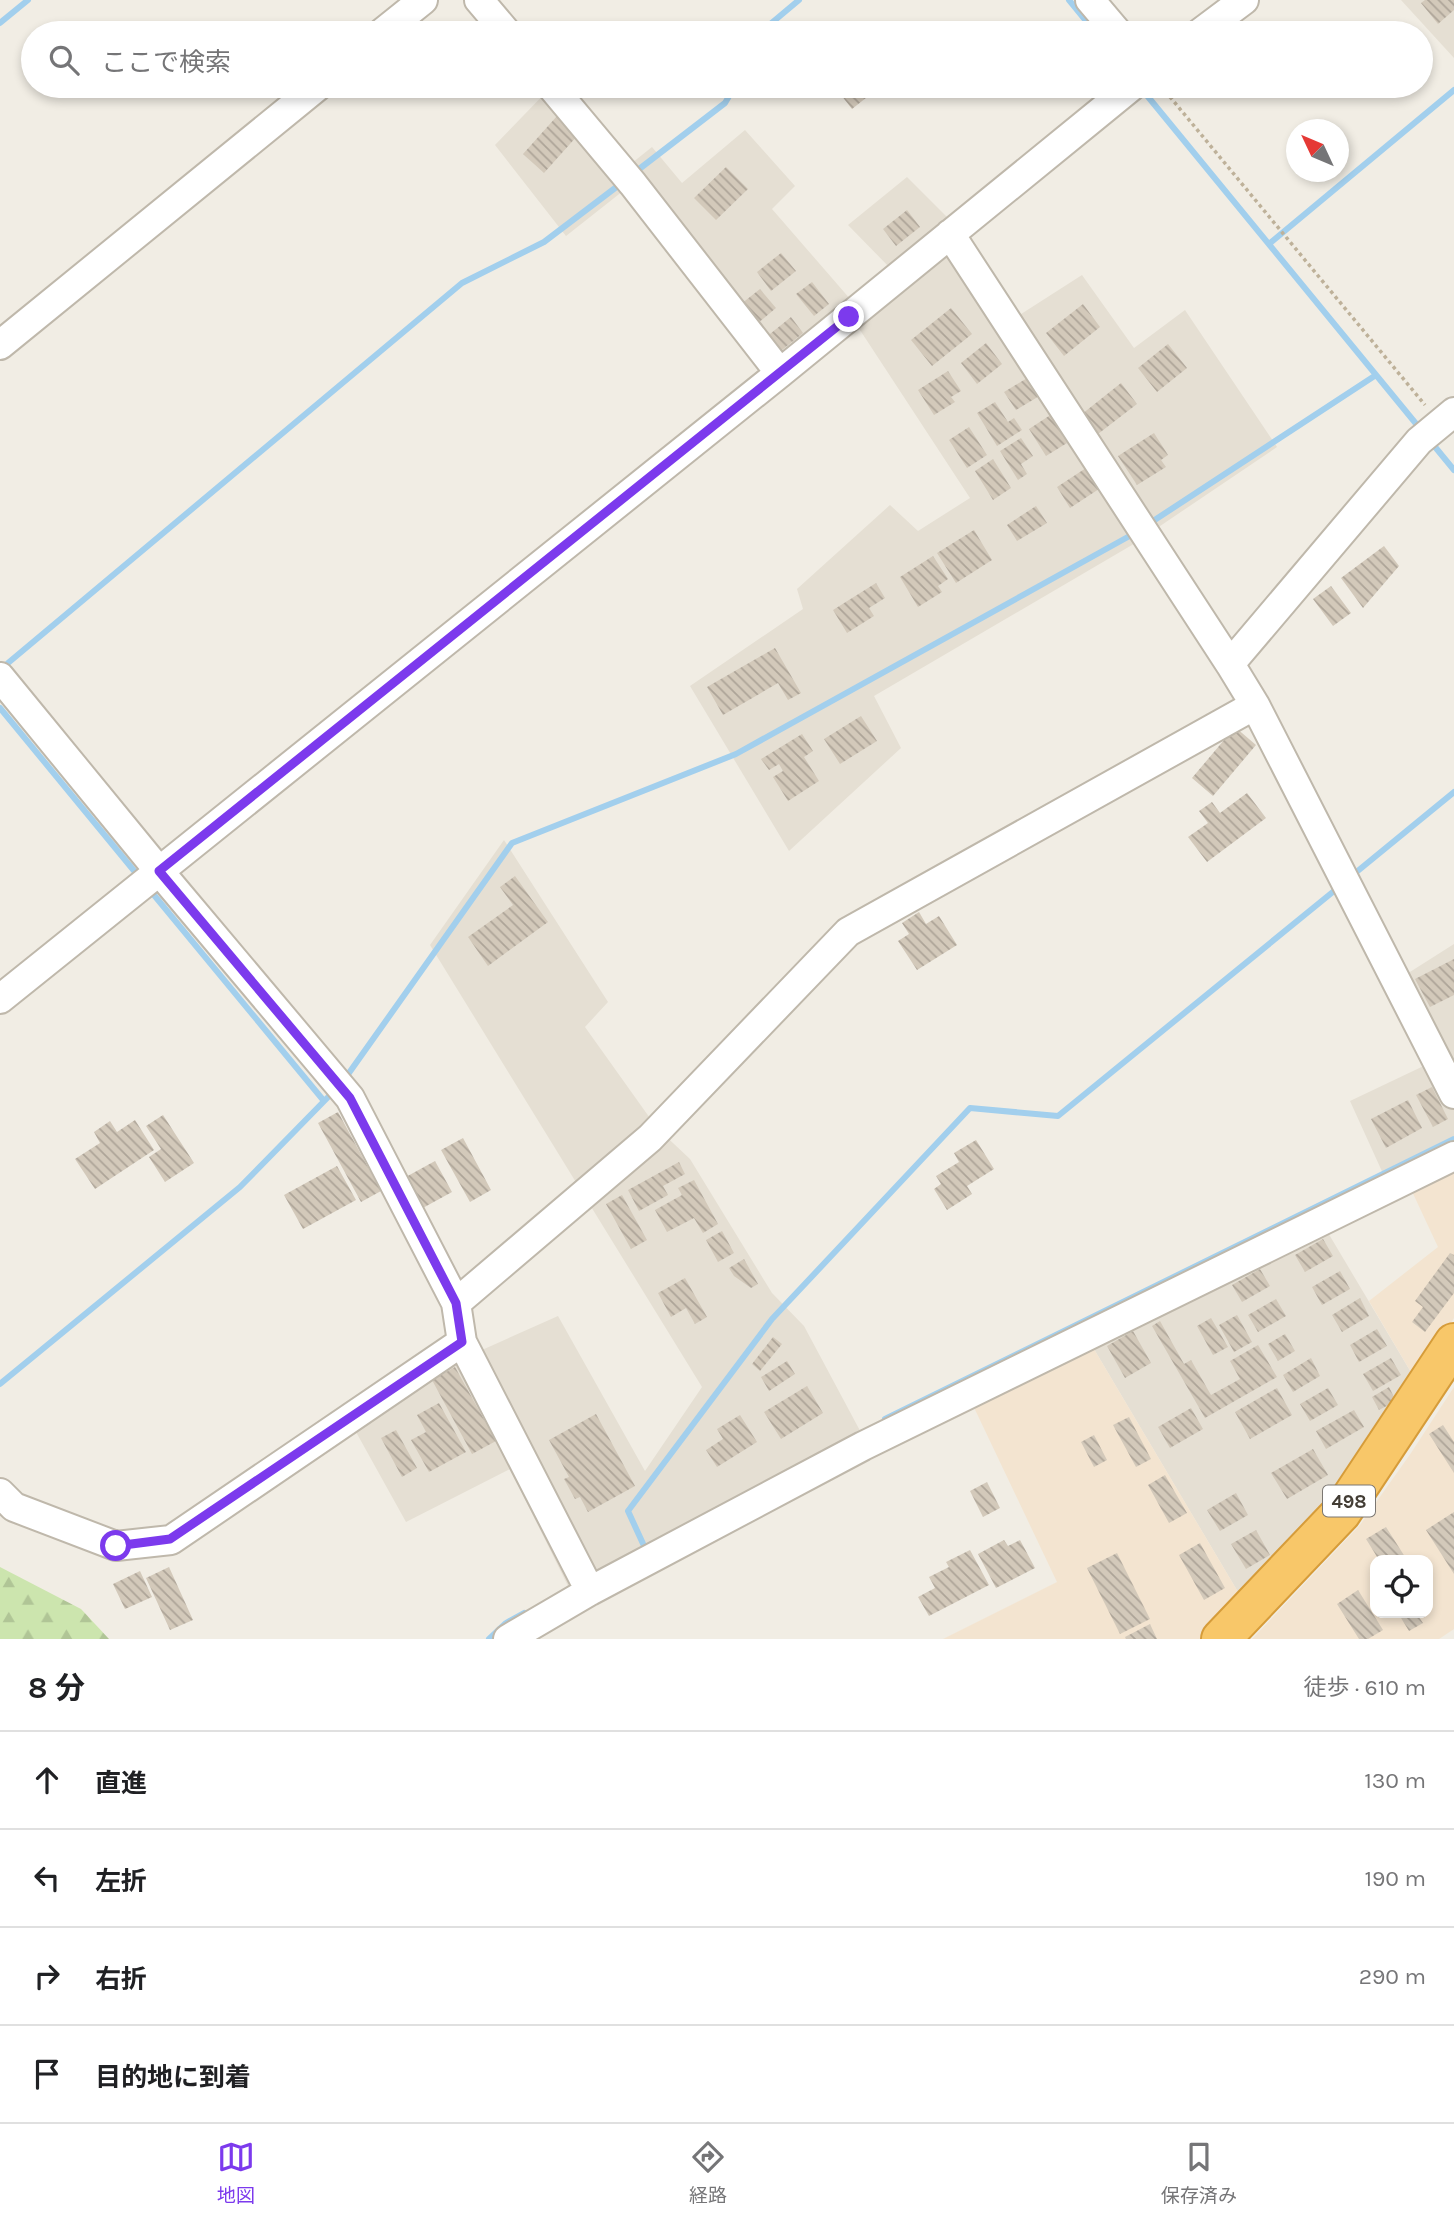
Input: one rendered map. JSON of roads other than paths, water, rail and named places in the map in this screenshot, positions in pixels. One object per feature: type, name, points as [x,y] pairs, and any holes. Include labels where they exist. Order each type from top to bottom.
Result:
[{"type":"highway","name":"498","points":[[1221,1639],[1341,1513],[1454,1343]]},
{"type":"street","points":[[398,21],[423,0]]},
{"type":"street","points":[[479,0],[497,21]]},
{"type":"street","points":[[1090,0],[1108,21]]},
{"type":"street","points":[[1216,21],[1244,0]]},
{"type":"street","points":[[0,345],[303,98]]},
{"type":"street","points":[[561,98],[627,177],[780,373]]},
{"type":"street","points":[[0,999],[780,373],[1117,98]]},
{"type":"street","points":[[950,234],[1255,705],[1454,1094]]},
{"type":"street","points":[[1230,664],[1436,427]]},
{"type":"street","points":[[0,677],[350,1098],[456,1303],[462,1342],[585,1583]]},
{"type":"street","points":[[456,1303],[650,1138],[848,932],[1255,705]]},
{"type":"street","points":[[508,1639],[585,1583],[1454,1156]]},
{"type":"street","points":[[0,1493],[14,1507],[116,1546],[170,1539],[462,1342]]},
{"type":"waterway","points":[[0,23],[28,0]]},
{"type":"waterway","points":[[774,21],[799,0]]},
{"type":"waterway","points":[[1069,0],[1086,21]]},
{"type":"waterway","points":[[1269,244],[1454,90]]},
{"type":"waterway","points":[[634,173],[728,98]]},
{"type":"waterway","points":[[1149,98],[1422,431]]},
{"type":"waterway","points":[[8,663],[462,283],[544,242],[623,182]]},
{"type":"waterway","points":[[1147,525],[1376,375]]},
{"type":"waterway","points":[[1431,442],[1454,470]]},
{"type":"waterway","points":[[344,1080],[512,843],[736,754],[1135,533]]},
{"type":"waterway","points":[[0,708],[140,878]]},
{"type":"waterway","points":[[1354,874],[1454,792]]},
{"type":"waterway","points":[[149,889],[324,1101]]},
{"type":"waterway","points":[[645,1548],[628,1511],[772,1319],[970,1108],[1058,1116],[1334,891]]},
{"type":"waterway","points":[[0,1384],[240,1187],[335,1090]]},
{"type":"waterway","points":[[885,1419],[1454,1139]]},
{"type":"waterway","points":[[489,1639],[506,1623],[524,1613]]}]
